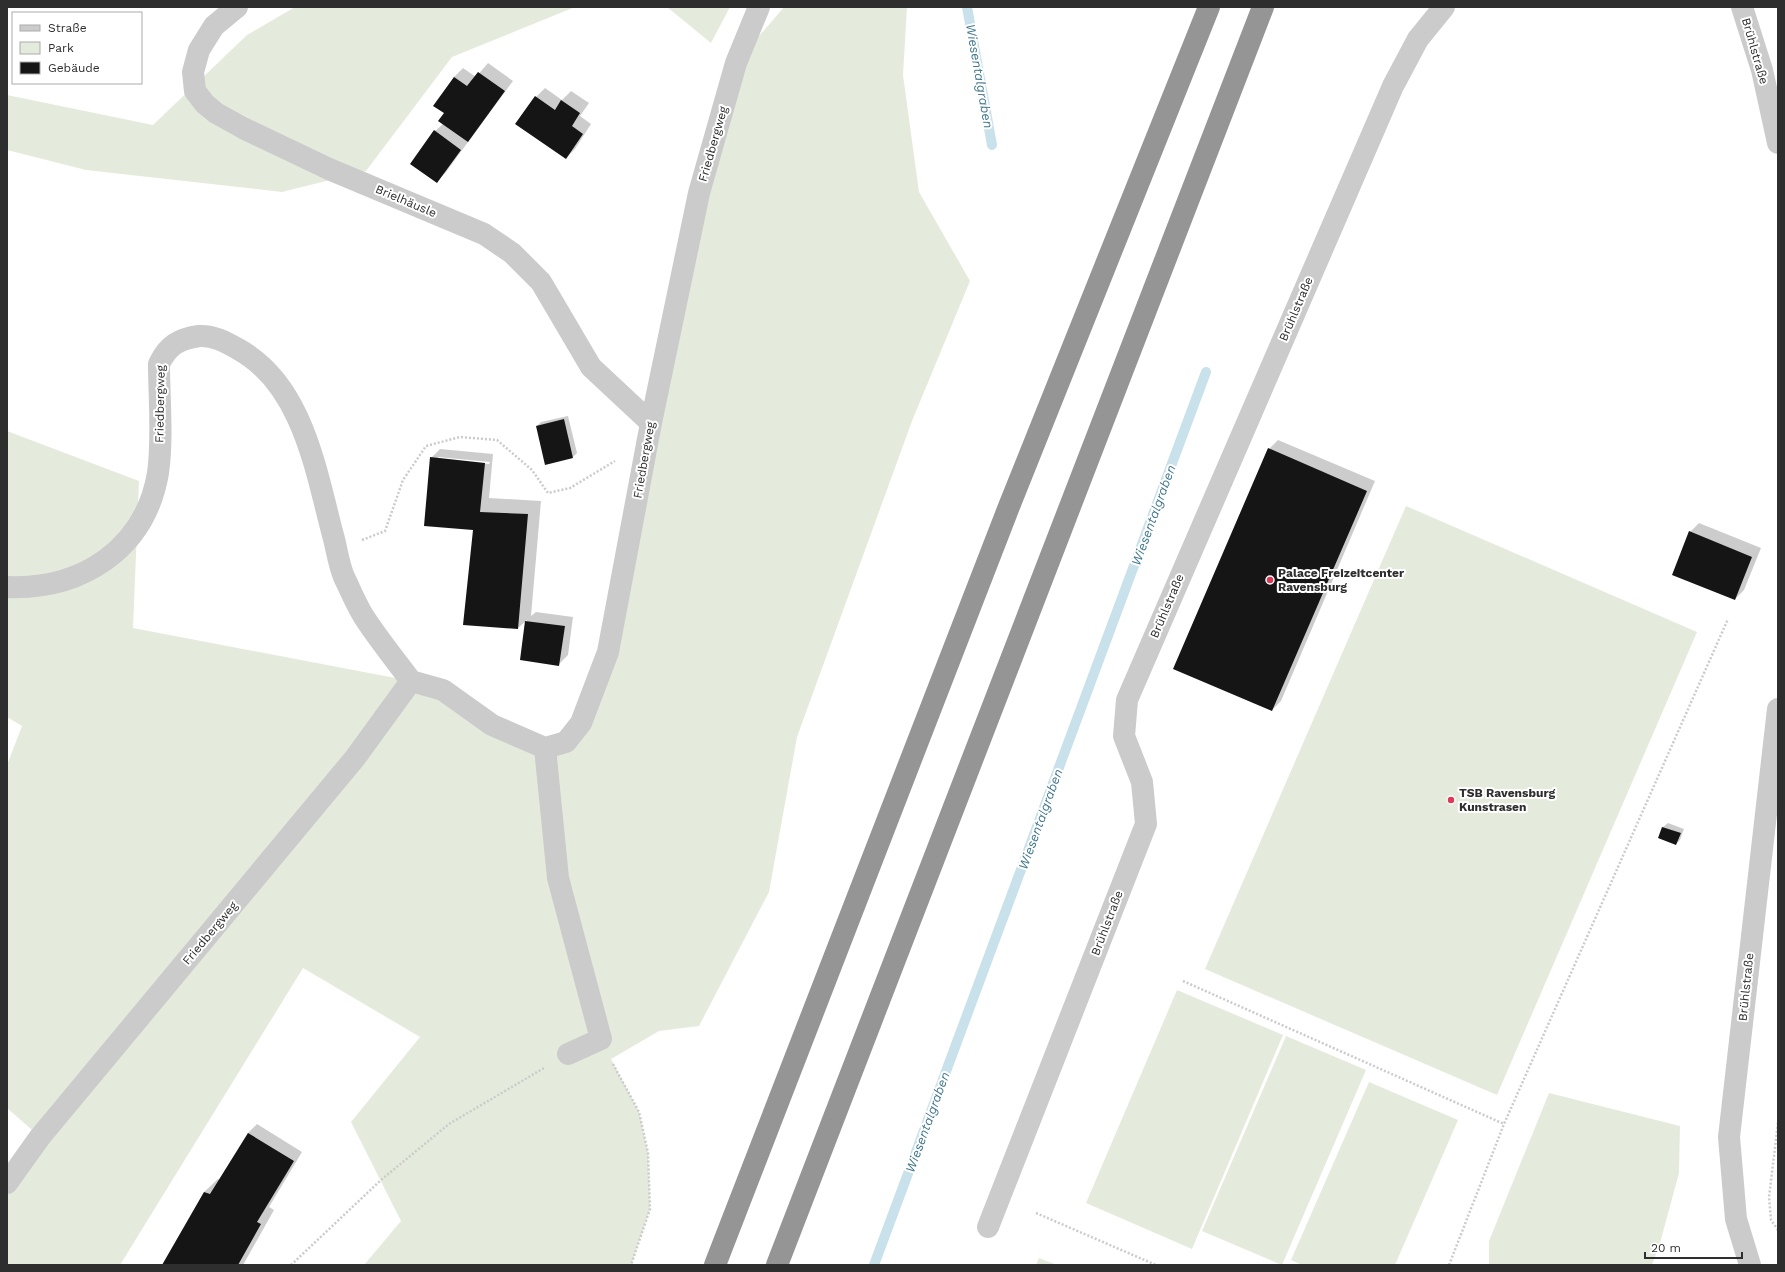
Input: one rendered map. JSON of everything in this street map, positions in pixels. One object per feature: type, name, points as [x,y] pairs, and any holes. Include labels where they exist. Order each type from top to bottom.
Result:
[{"type":"highway","points":[[715,1265],[1011,502],[1209,7]]},
{"type":"highway","points":[[777,1265],[1263,7]]},
{"type":"street","name":"Brielhäusle","points":[[237,7],[214,26],[199,50],[193,72],[195,91],[205,104],[216,113],[243,128],[329,169],[484,234],[512,253],[541,282],[591,367],[649,432]]},
{"type":"street","name":"Friedbergweg","points":[[545,748],[566,742],[581,723],[608,652],[649,432],[699,193],[736,63],[758,7]]},
{"type":"street","name":"Brühlstraße","points":[[988,1226],[1146,824],[1142,782],[1124,736],[1127,700],[1393,86],[1418,39],[1444,7]]},
{"type":"street","name":"Brühlstraße","points":[[1742,7],[1762,70],[1778,143]]},
{"type":"street","name":"Friedbergweg","points":[[7,587],[30,588],[75,576],[104,562],[123,546],[135,532],[148,507],[158,474],[159,364],[164,353],[172,344],[184,338],[201,336],[215,338],[244,352],[258,363],[280,386],[297,417],[308,443],[343,575],[365,619],[411,681],[355,758],[40,1137],[7,1183]]},
{"type":"street","points":[[411,681],[443,690],[492,725],[545,748],[558,878],[601,1039],[568,1054]]},
{"type":"street","name":"Brühlstraße","points":[[1750,1265],[1736,1219],[1729,1137],[1778,709]]},
{"type":"path","points":[[336,545],[368,540],[386,531],[403,480],[426,446],[460,437],[497,440],[532,470],[548,493],[570,488],[649,432]]},
{"type":"path","points":[[1449,1265],[1504,1124],[1728,619]]},
{"type":"path","points":[[1183,981],[1504,1124]]},
{"type":"path","points":[[291,1265],[381,1180],[449,1124],[568,1054]]},
{"type":"path","points":[[610,1059],[639,1112],[648,1153],[650,1209],[632,1265]]},
{"type":"path","points":[[1778,1123],[1769,1197],[1771,1220],[1778,1230]]},
{"type":"path","points":[[1036,1212],[1156,1265]]},
{"type":"green space","points":[[295,7],[575,7],[452,57],[366,171],[282,192],[86,170],[7,150],[7,95],[153,125],[247,35]]},
{"type":"green space","points":[[667,7],[730,7],[711,43]]},
{"type":"green space","points":[[784,7],[907,7],[903,75],[919,192],[970,281],[912,421],[797,737],[769,892],[699,1026],[659,1031],[611,1059],[639,1112],[648,1153],[650,1209],[631,1265],[364,1265],[401,1221],[351,1122],[420,1037],[303,968],[120,1265],[7,1265],[7,1183],[40,1137],[7,1108],[7,765],[22,726],[7,717],[7,431],[139,481],[133,628],[411,681],[545,748],[581,723],[736,63]]},
{"type":"green space","name":"TSB Ravensburg Kunstrasen","points":[[1406,506],[1697,632],[1497,1095],[1205,969]]},
{"type":"green space","points":[[1177,990],[1283,1035],[1192,1249],[1086,1203]]},
{"type":"green space","points":[[1286,1036],[1366,1070],[1282,1265],[1202,1231]]},
{"type":"green space","points":[[1369,1082],[1458,1120],[1395,1265],[1302,1265],[1291,1260]]},
{"type":"green space","points":[[1549,1093],[1680,1126],[1679,1173],[1660,1243],[1652,1265],[1489,1265],[1489,1241]]},
{"type":"green space","points":[[1039,1258],[1057,1265],[1036,1265]]},
{"type":"building","points":[[478,72],[505,91],[468,142],[438,121],[444,113],[433,106],[454,77],[467,86]]},
{"type":"building","points":[[535,96],[555,110],[561,100],[580,113],[572,126],[583,134],[566,159],[515,124]]},
{"type":"building","points":[[434,130],[461,150],[437,183],[410,164]]},
{"type":"building","points":[[564,419],[573,458],[545,465],[536,426]]},
{"type":"building","name":"Palace Freizeitcenter Ravensburg","points":[[1268,448],[1367,491],[1272,711],[1173,669]]},
{"type":"building","points":[[430,457],[485,463],[480,512],[528,514],[518,629],[463,625],[473,530],[424,526]]},
{"type":"building","points":[[1689,531],[1752,557],[1735,600],[1672,575]]},
{"type":"building","points":[[525,621],[565,626],[559,666],[520,660]]},
{"type":"building","points":[[1662,827],[1681,833],[1676,845],[1658,838]]},
{"type":"building","points":[[248,1133],[294,1161],[257,1222],[261,1224],[238,1265],[162,1265],[204,1192],[210,1194]]},
{"type":"waterway","name":"Wiesentalgraben","points":[[967,7],[992,145]]},
{"type":"waterway","name":"Wiesentalgraben","points":[[874,1265],[1206,372]]},
{"type":"place","name":"Palace Freizeitcenter Ravensburg","points":[[1270,580]]},
{"type":"place","name":"TSB Ravensburg Kunstrasen","points":[[1451,800]]}]
